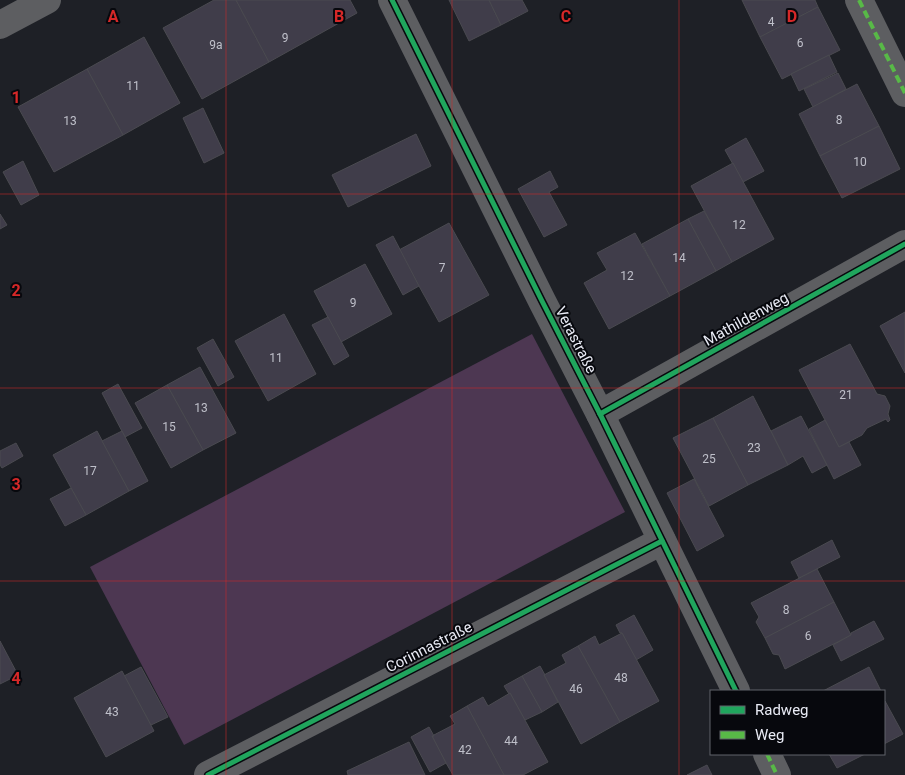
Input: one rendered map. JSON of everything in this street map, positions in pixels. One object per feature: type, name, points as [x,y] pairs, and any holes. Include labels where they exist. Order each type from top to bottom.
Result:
[{"type":"street","points":[[0,26],[47,0]]},
{"type":"street","name":"Verastraße","points":[[392,0],[600,414],[736,690]]},
{"type":"street","points":[[858,0],[905,93]]},
{"type":"street","name":"Mathildenweg","points":[[600,414],[905,244]]},
{"type":"street","name":"Corinnastraße","points":[[208,775],[662,541]]},
{"type":"street","points":[[767,755],[777,775]]},
{"type":"shaded area","points":[[532,334],[625,512],[184,745],[90,567]]},
{"type":"building","points":[[214,0],[236,0],[269,62],[202,99],[163,28]]},
{"type":"building","points":[[236,0],[350,0],[357,13],[269,62]]},
{"type":"building","points":[[449,0],[489,0],[501,25],[469,41]]},
{"type":"building","points":[[489,0],[522,0],[528,11],[501,25]]},
{"type":"building","points":[[742,0],[815,0],[818,7],[760,37]]},
{"type":"building","points":[[818,7],[840,50],[782,79],[760,37]]},
{"type":"building","points":[[144,37],[180,103],[123,135],[87,69]]},
{"type":"building","points":[[829,55],[837,72],[799,91],[791,74]]},
{"type":"building","points":[[87,69],[123,135],[54,172],[18,107]]},
{"type":"building","points":[[838,73],[846,89],[813,107],[804,89]]},
{"type":"building","points":[[857,84],[879,126],[820,156],[799,114]]},
{"type":"building","points":[[203,108],[224,153],[204,163],[183,118]]},
{"type":"building","points":[[879,126],[900,169],[842,198],[820,156]]},
{"type":"building","points":[[416,134],[431,166],[348,207],[332,175]]},
{"type":"building","points":[[746,138],[764,171],[743,182],[725,150]]},
{"type":"building","points":[[23,161],[39,195],[21,205],[3,172]]},
{"type":"building","points":[[733,163],[774,239],[732,262],[691,186]]},
{"type":"building","points":[[550,171],[558,187],[549,192],[567,225],[544,237],[518,189]]},
{"type":"building","points":[[704,211],[732,262],[716,271],[688,219]]},
{"type":"building","points":[[0,214],[7,225],[0,229]]},
{"type":"building","points":[[688,219],[716,271],[670,296],[642,244]]},
{"type":"building","points":[[449,223],[489,295],[439,322],[399,250]]},
{"type":"building","points":[[635,233],[670,296],[609,329],[584,283],[607,270],[597,253]]},
{"type":"building","points":[[393,236],[419,286],[403,295],[376,245]]},
{"type":"building","points":[[365,264],[392,314],[341,342],[314,291]]},
{"type":"building","points":[[905,312],[905,373],[880,326]]},
{"type":"building","points":[[284,314],[316,374],[268,401],[235,341]]},
{"type":"building","points":[[328,317],[349,356],[334,365],[312,325]]},
{"type":"building","points":[[213,339],[234,377],[218,386],[197,348]]},
{"type":"building","points":[[850,344],[877,394],[885,396],[890,406],[888,414],[890,420],[888,422],[886,419],[867,428],[862,435],[839,447],[799,370]]},
{"type":"building","points":[[200,367],[236,433],[203,450],[167,385]]},
{"type":"building","points":[[118,384],[142,428],[125,437],[102,393]]},
{"type":"building","points":[[167,385],[203,450],[171,468],[135,403]]},
{"type":"building","points":[[753,396],[788,465],[748,485],[713,418]]},
{"type":"building","points":[[801,416],[827,465],[812,473],[803,456],[788,465],[771,431]]},
{"type":"building","points":[[713,418],[748,485],[709,506],[673,438]]},
{"type":"building","points":[[825,420],[839,447],[849,442],[861,465],[834,479],[809,429]]},
{"type":"building","points":[[97,431],[129,491],[86,515],[53,455]]},
{"type":"building","points":[[122,431],[148,481],[129,491],[102,441]]},
{"type":"building","points":[[16,443],[23,456],[2,468],[0,465],[0,451]]},
{"type":"building","points":[[694,479],[724,536],[697,551],[667,493]]},
{"type":"building","points":[[71,488],[86,515],[65,526],[50,499]]},
{"type":"building","points":[[832,540],[840,557],[799,578],[791,562]]},
{"type":"building","points":[[817,569],[834,602],[765,638],[756,622],[759,617],[751,603]]},
{"type":"building","points":[[834,602],[851,635],[785,669],[779,655],[773,654],[765,638]]},
{"type":"building","points":[[634,615],[653,650],[636,660],[616,625]]},
{"type":"building","points":[[874,621],[884,639],[841,661],[833,645]]},
{"type":"building","points":[[622,633],[659,701],[620,722],[578,646],[595,636],[599,645]]},
{"type":"building","points":[[0,641],[18,675],[0,684]]},
{"type":"building","points":[[578,646],[620,722],[581,744],[544,675],[566,663],[562,655]]},
{"type":"building","points":[[540,666],[558,702],[542,712],[522,676]]},
{"type":"building","points":[[141,667],[168,717],[151,725],[124,676]]},
{"type":"building","points":[[869,667],[880,690],[825,690]]},
{"type":"building","points":[[122,671],[154,731],[106,757],[74,698]]},
{"type":"building","points":[[522,676],[542,712],[525,720],[504,686]]},
{"type":"building","points":[[510,693],[548,762],[523,775],[504,775],[467,706],[483,697],[488,706]]},
{"type":"building","points":[[885,701],[903,734],[885,743]]},
{"type":"building","points":[[467,706],[504,775],[453,775],[446,763],[432,736],[455,724],[450,716]]},
{"type":"building","points":[[429,727],[446,763],[430,772],[411,737]]},
{"type":"building","points":[[409,742],[425,775],[348,775],[347,771]]},
{"type":"building","points":[[830,755],[863,755],[837,768]]},
{"type":"building","points":[[707,765],[712,775],[687,775]]},
{"type":"marked path","points":[[859,0],[905,93]]},
{"type":"marked path","points":[[767,755],[777,775]]},
{"type":"cycle path","points":[[392,0],[600,414],[736,690]]},
{"type":"cycle path","points":[[600,414],[905,244]]},
{"type":"cycle path","points":[[208,775],[662,541]]}]
